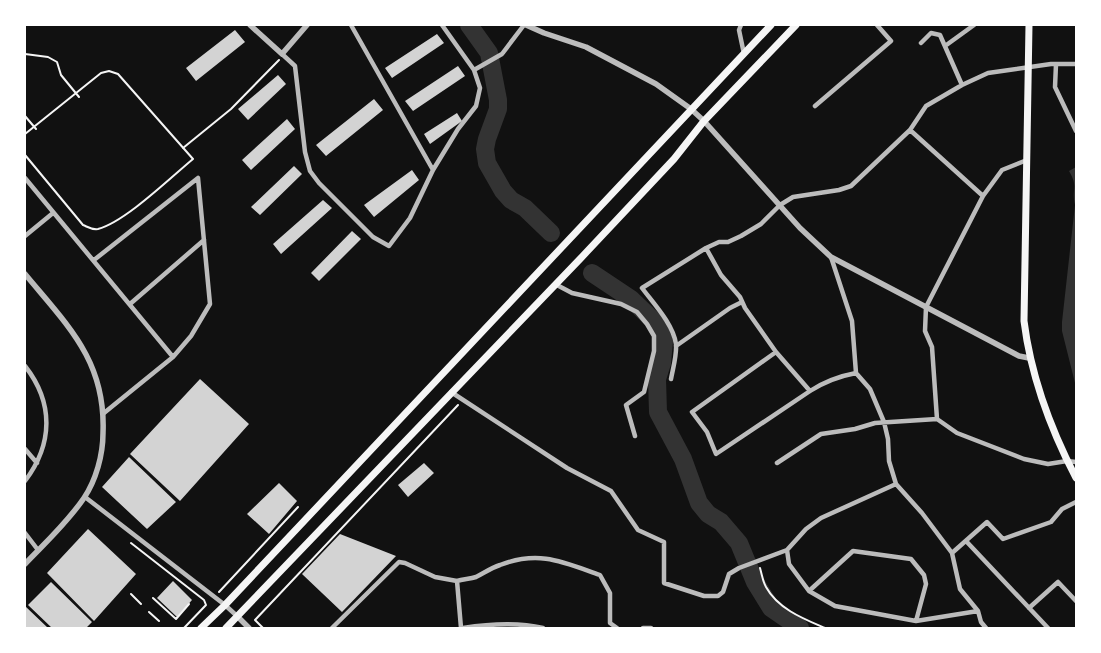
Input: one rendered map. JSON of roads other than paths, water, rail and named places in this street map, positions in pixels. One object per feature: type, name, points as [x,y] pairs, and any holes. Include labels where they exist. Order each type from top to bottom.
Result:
[{"type":"main road","points":[[201,628],[225,605],[771,25]]},
{"type":"main road","points":[[226,628],[674,159],[704,121],[796,25]]},
{"type":"main road","points":[[1029,25],[1024,321],[1029,358],[1044,409],[1076,478]]},
{"type":"street","points":[[250,25],[280,57],[295,66],[305,152],[310,170],[319,183],[373,237],[389,246],[410,218],[433,170],[458,129],[476,106],[480,88],[474,70],[442,25]]},
{"type":"street","points":[[280,57],[307,25]]},
{"type":"street","points":[[351,25],[433,170]]},
{"type":"street","points":[[474,70],[502,54],[525,25],[586,47],[608,58],[656,84],[691,109],[800,228],[831,257],[1019,356],[1029,358]]},
{"type":"street","points":[[815,106],[891,41],[877,25]]},
{"type":"street","points":[[945,46],[974,25]]},
{"type":"street","points":[[740,26],[738,30],[744,54]]},
{"type":"street","points":[[922,43],[931,33],[940,35],[962,85]]},
{"type":"street","points":[[1056,64],[1055,87],[1076,131]]},
{"type":"street","points":[[671,379],[676,346],[674,337],[666,322],[642,288],[706,248],[718,242],[728,242],[761,224],[780,205],[793,197],[839,190],[851,186],[910,130],[926,106],[962,85],[988,73],[1056,64],[1076,64]]},
{"type":"street","points":[[910,130],[983,196]]},
{"type":"street","points":[[937,419],[932,347],[925,330],[926,307],[983,196],[1002,170],[1027,160]]},
{"type":"street","points":[[25,178],[173,357]]},
{"type":"street","points":[[94,260],[198,178],[210,304],[191,336],[173,357],[104,412]]},
{"type":"street","points":[[25,236],[53,212]]},
{"type":"street","points":[[130,304],[204,240]]},
{"type":"street","points":[[706,248],[721,275],[776,352],[810,391]]},
{"type":"street","points":[[831,257],[852,321],[856,373],[870,389],[884,422],[888,439],[889,461],[896,484],[922,513],[952,552],[960,588],[978,611],[980,622],[986,628]]},
{"type":"street","points":[[25,274],[79,340],[91,361],[99,385],[104,412],[103,450],[96,473],[85,497],[69,518],[25,564]]},
{"type":"street","points":[[555,284],[572,293],[606,300],[629,308],[637,312],[648,324],[654,336],[654,351],[644,392],[626,405],[635,436]]},
{"type":"street","points":[[676,346],[742,302]]},
{"type":"street","points":[[776,352],[692,412],[707,432],[716,454],[810,391],[841,376],[856,373]]},
{"type":"street","points":[[25,366],[33,376],[45,401],[47,432],[37,463],[25,481]]},
{"type":"street","points":[[451,392],[567,468],[611,491],[638,530],[664,542],[664,583],[704,596],[718,596],[723,592],[729,574],[739,568],[786,550],[806,529],[821,518],[896,484]]},
{"type":"street","points":[[777,463],[821,434],[855,429],[875,423],[937,419],[957,433],[1024,459],[1048,464],[1067,461],[1076,462]]},
{"type":"street","points":[[25,449],[37,463]]},
{"type":"street","points":[[85,497],[225,605],[249,628]]},
{"type":"street","points":[[952,552],[987,522],[1003,539],[1051,522],[1062,509],[1076,502]]},
{"type":"street","points":[[25,533],[38,550]]},
{"type":"street","points":[[966,541],[1048,628]]},
{"type":"street","points":[[786,550],[789,564],[809,591],[835,606],[916,621],[978,611]]},
{"type":"street","points":[[809,591],[852,551],[911,559],[924,575],[926,584],[916,621]]},
{"type":"street","points":[[332,628],[399,562],[435,576],[457,581],[474,577],[499,565],[528,557],[546,557],[600,575],[610,592],[610,622],[617,628]]},
{"type":"street","points":[[457,581],[462,628],[485,625],[543,628]]},
{"type":"street","points":[[1029,608],[1058,582],[1076,601]]},
{"type":"street","points":[[643,628],[651,628]]},
{"type":"waterway","points":[[469,25],[489,53],[498,100],[498,109],[485,149],[487,163],[503,191],[511,200],[525,208],[551,233]]},
{"type":"waterway","points":[[592,273],[631,299],[657,324],[664,341],[662,363],[657,379],[658,412],[683,459],[699,503],[708,514],[721,522],[739,543],[755,582],[771,608],[800,628]]}]
